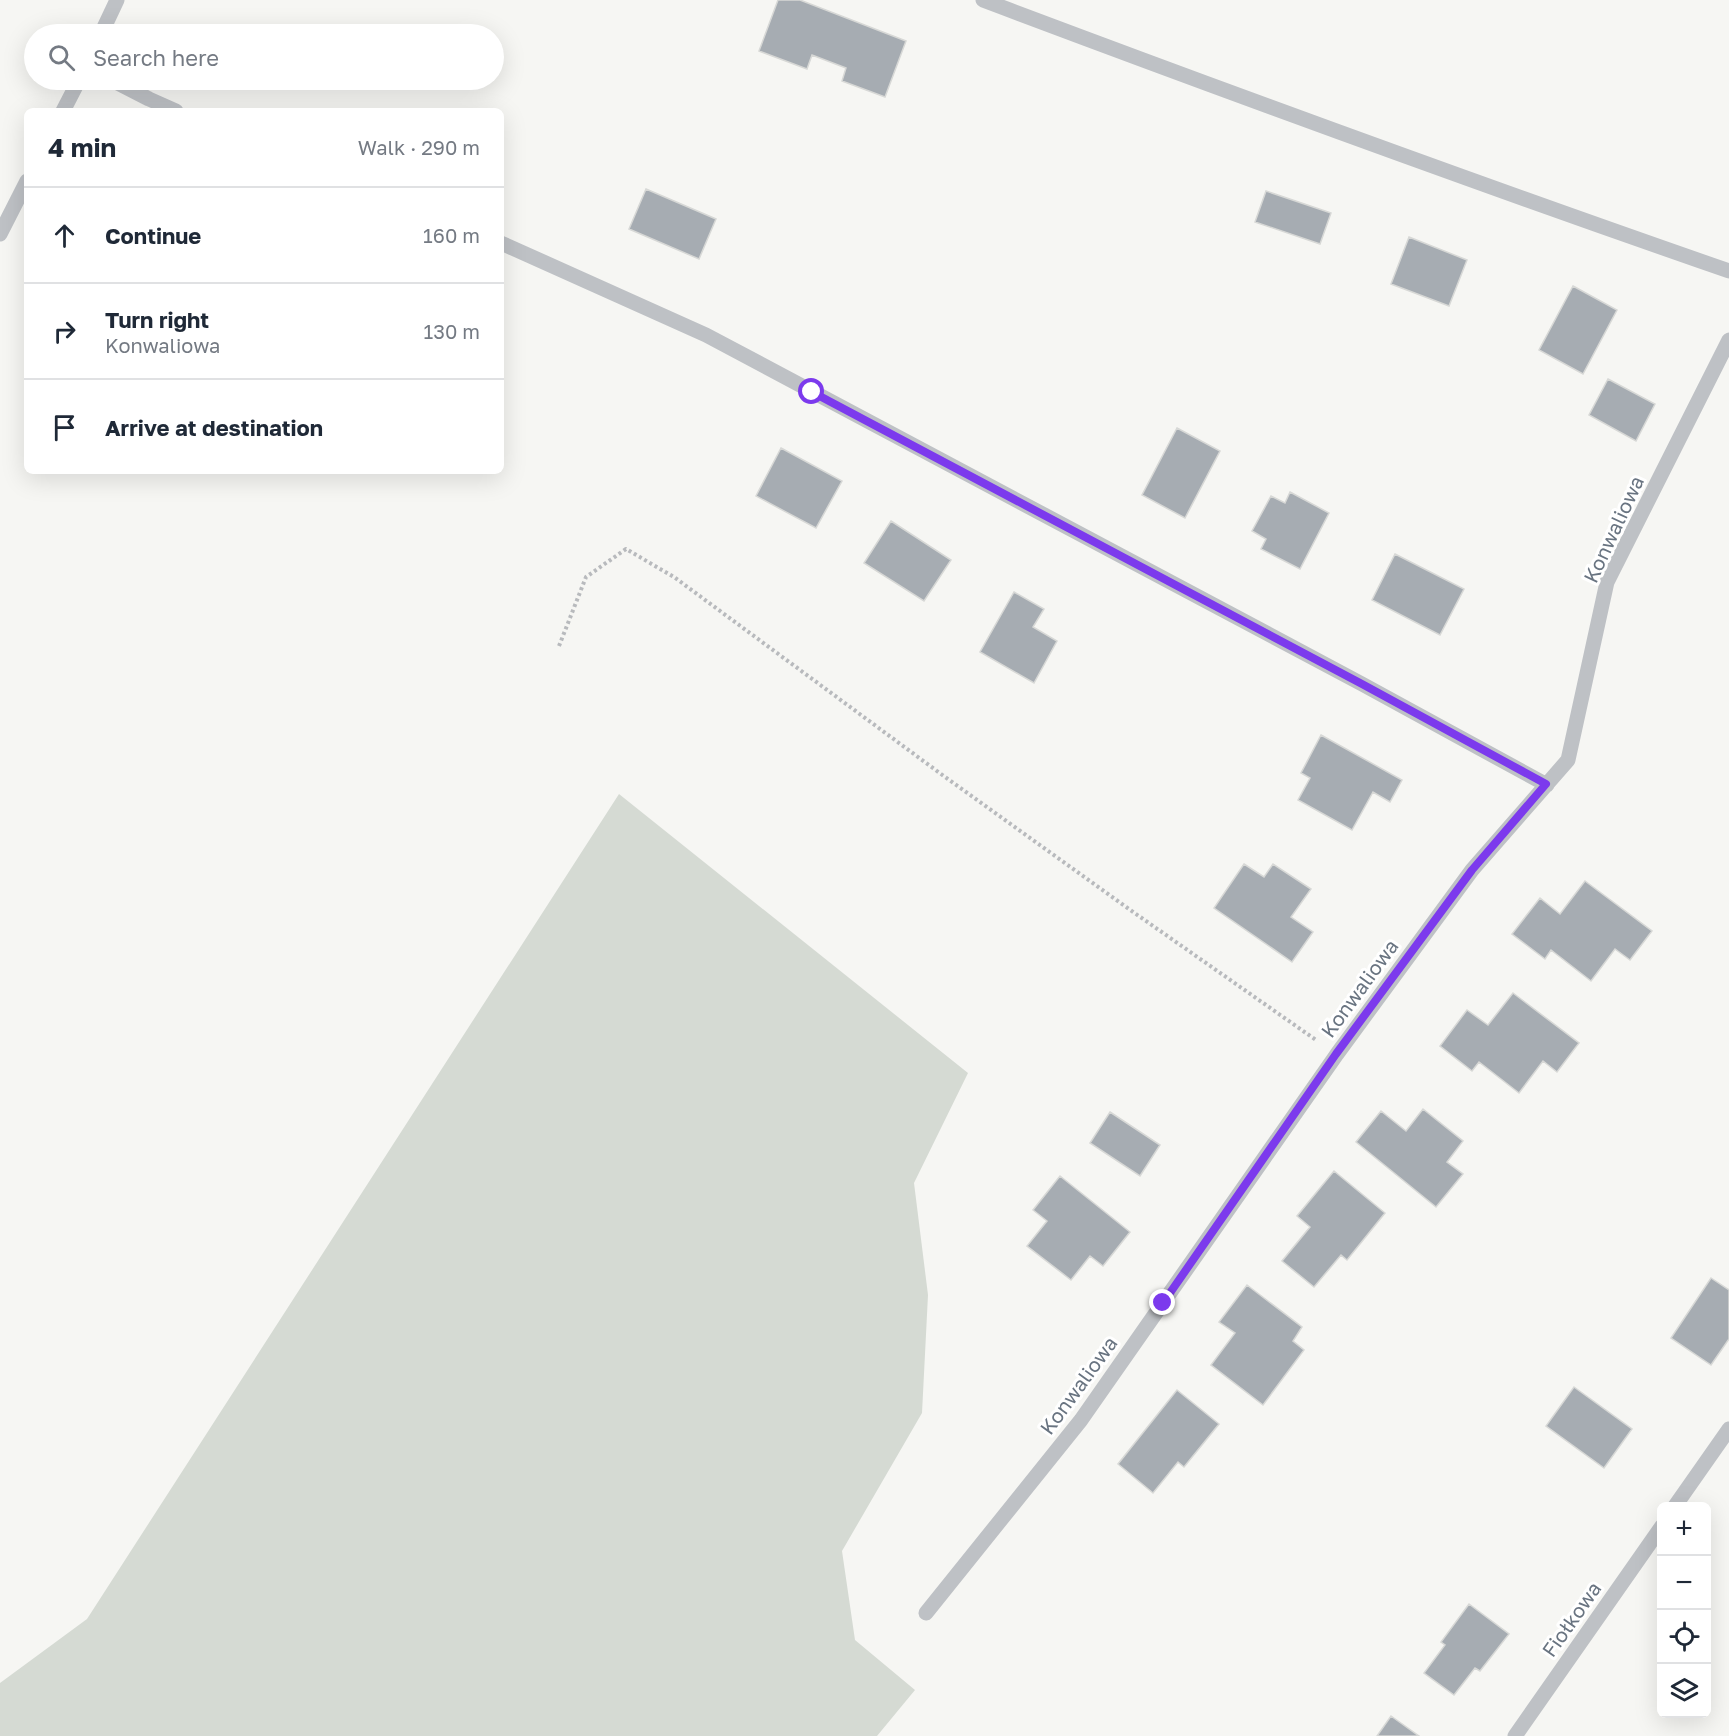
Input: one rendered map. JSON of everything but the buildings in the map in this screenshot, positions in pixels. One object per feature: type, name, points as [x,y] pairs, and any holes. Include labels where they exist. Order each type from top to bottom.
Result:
[{"type":"lane","points":[[106,24],[117,0]]},
{"type":"lane","points":[[982,0],[1265,106],[1729,270]]},
{"type":"lane","points":[[65,108],[74,90]]},
{"type":"lane","points":[[131,90],[169,108]]},
{"type":"lane","points":[[0,234],[24,187]]},
{"type":"lane","points":[[504,244],[706,335],[1546,784]]},
{"type":"lane","name":"Konwaliowa","points":[[926,1613],[1081,1420],[1336,1054],[1472,870],[1568,760],[1607,582],[1729,340]]},
{"type":"lane","points":[[1678,1502],[1729,1430]]},
{"type":"lane","name":"Fiołkowa","points":[[1515,1736],[1657,1533]]},
{"type":"path","points":[[559,646],[586,577],[626,549],[674,577],[941,774],[1336,1054]]},
{"type":"shaded area","points":[[619,794],[968,1073],[914,1183],[928,1295],[922,1413],[842,1551],[855,1640],[915,1690],[877,1736],[0,1736],[0,1683],[87,1619]]},
{"type":"route","points":[[812,392],[1546,784],[1472,870],[1336,1054],[1163,1303]]}]
